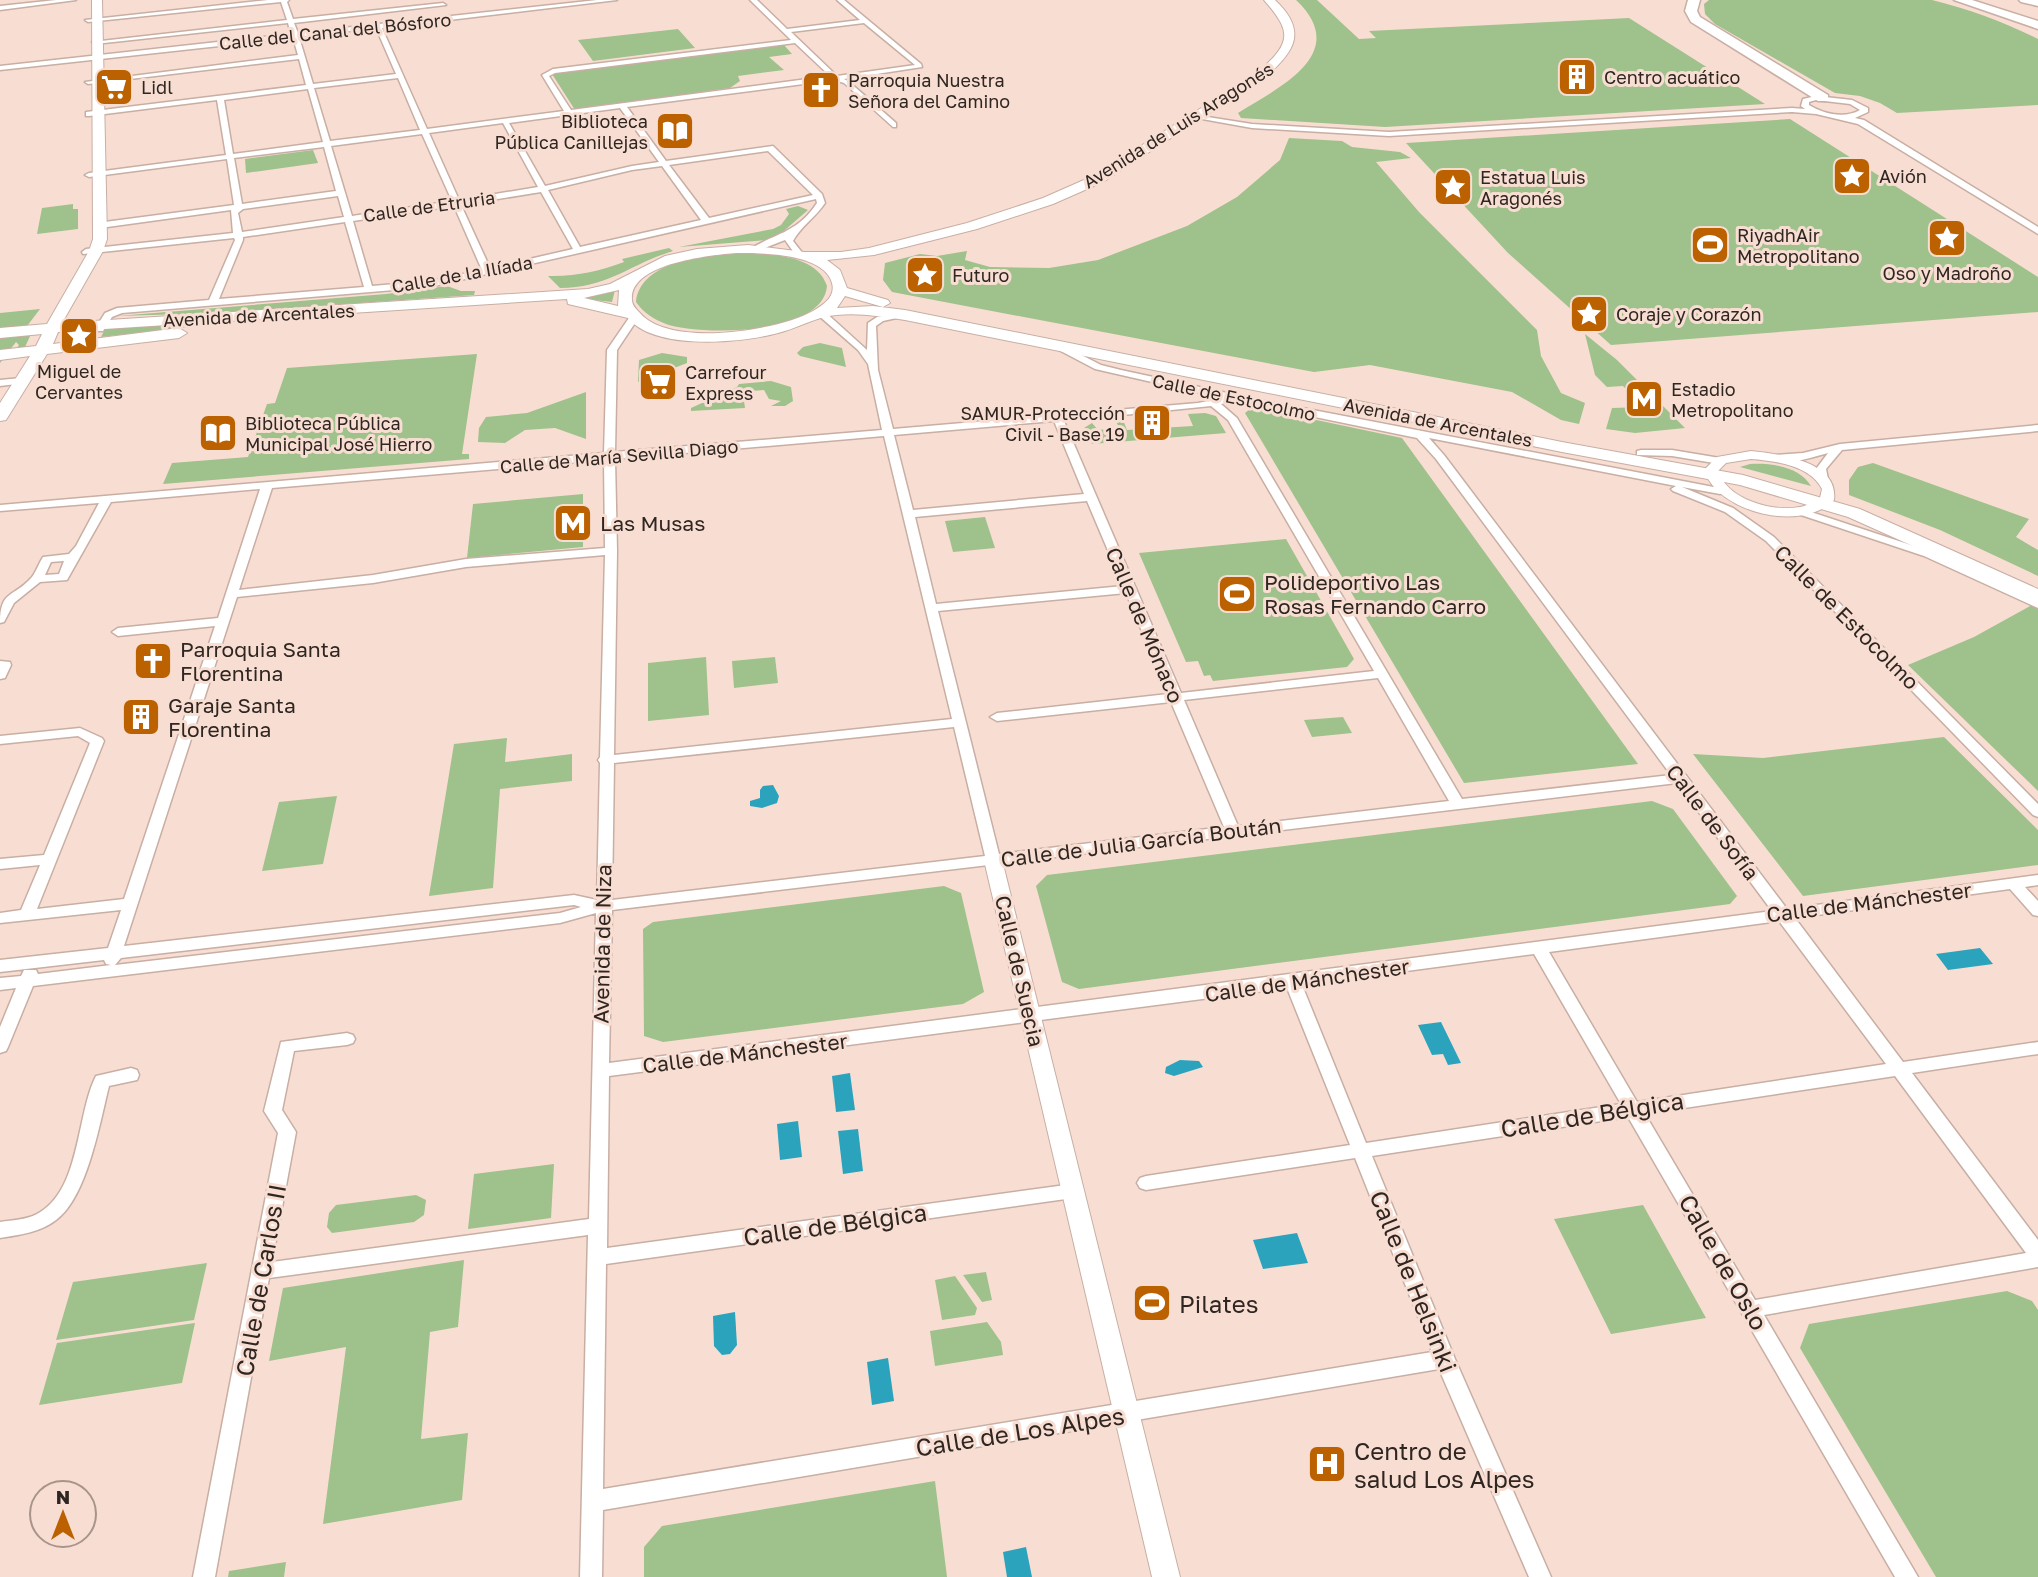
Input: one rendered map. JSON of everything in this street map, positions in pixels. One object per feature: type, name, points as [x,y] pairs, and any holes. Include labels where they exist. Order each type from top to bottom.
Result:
[{"type":"highway","points":[[1694,0],[1691,11],[1695,19],[1823,98]]},
{"type":"highway","points":[[1950,0],[2006,6],[2038,6]]},
{"type":"highway","points":[[1960,0],[2006,6],[2038,25]]},
{"type":"highway","points":[[2025,0],[2038,6]]},
{"type":"main road","points":[[0,398],[36,351],[91,252],[100,225],[95,175],[95,42],[88,0]]},
{"type":"main road","points":[[96,62],[92,20],[97,0]]},
{"type":"main road","name":"Avenida de Luis Aragonés","points":[[839,283],[854,263],[865,258],[980,230],[1067,200],[1108,181],[1261,75],[1284,54],[1291,31],[1281,11],[1269,0]]},
{"type":"main road","name":"Avenida de Luis Aragonés","points":[[802,256],[841,256],[869,252],[1025,210],[1098,179],[1272,76],[1289,63],[1299,47],[1301,31],[1298,22],[1279,0]]},
{"type":"main road","points":[[91,252],[95,175]]},
{"type":"main road","points":[[754,248],[802,256],[828,267],[839,283],[834,302],[821,313],[780,330],[720,337],[666,331],[632,316],[624,302],[624,294],[641,274],[665,262],[689,255],[754,248]]},
{"type":"main road","name":"Avenida de Arcentales","points":[[0,332],[588,293],[615,287],[641,274]]},
{"type":"main road","name":"Avenida de Arcentales","points":[[839,283],[862,299],[890,305],[1715,466],[1825,493],[1889,518],[2038,585]]},
{"type":"main road","name":"Avenida de Arcentales","points":[[0,355],[214,327],[568,301],[592,303],[632,316]]},
{"type":"main road","name":"Avenida de Arcentales","points":[[821,313],[873,311],[905,315],[1562,447],[1715,466]]},
{"type":"main road","name":"Avenida de Arcentales","points":[[74,347],[95,338],[96,326]]},
{"type":"main road","points":[[0,416],[10,382]]},
{"type":"main road","name":"Avenida de Arcentales","points":[[1825,493],[1905,535],[2038,596]]},
{"type":"street","points":[[0,8],[73,0]]},
{"type":"street","points":[[92,20],[284,0],[295,36],[294,45],[302,57],[311,86],[369,290]]},
{"type":"street","points":[[534,0],[541,8]]},
{"type":"street","name":"Calle del Canal del Bósforo","points":[[0,68],[96,62],[378,26],[614,0]]},
{"type":"street","points":[[753,0],[837,79],[846,82],[893,125]]},
{"type":"street","points":[[522,121],[547,123],[919,67],[839,0]]},
{"type":"street","points":[[95,42],[442,2],[450,19]]},
{"type":"street","points":[[786,31],[866,21]]},
{"type":"street","points":[[378,26],[487,272]]},
{"type":"street","points":[[326,41],[382,35]]},
{"type":"street","points":[[570,114],[545,75],[553,71],[796,41]]},
{"type":"street","points":[[294,45],[312,43]]},
{"type":"street","points":[[93,82],[302,57]]},
{"type":"street","points":[[94,113],[399,76]]},
{"type":"street","points":[[220,97],[239,208]]},
{"type":"street","points":[[1805,106],[1806,101],[1823,98],[1859,104],[1865,110],[1859,119]]},
{"type":"street","points":[[1792,110],[1805,106],[1815,112]]},
{"type":"street","points":[[95,175],[570,114],[625,110]]},
{"type":"street","points":[[625,110],[707,222]]},
{"type":"street","points":[[1200,118],[1263,127],[1389,134],[1792,110],[1815,112],[1859,119],[2038,231]]},
{"type":"street","points":[[506,123],[578,251]]},
{"type":"street","name":"Calle de Etruria","points":[[91,252],[236,235],[457,203],[542,189],[664,163],[770,148],[819,196]]},
{"type":"street","points":[[100,225],[342,193]]},
{"type":"street","points":[[754,248],[773,243],[793,232],[818,208],[821,203],[819,196]]},
{"type":"street","name":"Calle de la Ilíada","points":[[96,326],[108,315],[120,310],[430,284],[819,196]]},
{"type":"street","points":[[799,201],[818,208]]},
{"type":"street","points":[[212,304],[239,240],[234,212],[239,208]]},
{"type":"street","points":[[793,232],[789,241],[802,256]]},
{"type":"street","name":"Calle de Suecia","points":[[821,313],[861,348],[873,365]]},
{"type":"street","name":"Calle de Suecia","points":[[905,315],[880,319],[871,326],[873,365],[887,433],[909,514],[1166,1577]]},
{"type":"street","name":"Avenida de Niza","points":[[592,1577],[605,760],[611,551],[612,350],[632,316]]},
{"type":"street","name":"Calle de Estocolmo","points":[[1057,345],[1112,371],[1214,398]]},
{"type":"street","points":[[1214,398],[1232,418],[1458,804]]},
{"type":"street","name":"Calle de María Sevilla Diago","points":[[0,508],[1058,419],[1214,398],[1237,398]]},
{"type":"street","name":"Calle de Estocolmo","points":[[1237,398],[1720,491]]},
{"type":"street","name":"Calle de Mónaco","points":[[1058,419],[1233,831]]},
{"type":"street","points":[[2038,428],[1840,447],[1803,456],[1742,456],[1715,466],[1712,481],[1720,491],[1755,507],[1799,511],[1928,554],[2038,604]]},
{"type":"street","name":"Calle de Sofía","points":[[1418,433],[1424,437],[1430,450],[1440,457],[2038,1254]]},
{"type":"street","points":[[1440,457],[1439,450],[1444,445],[1483,445]]},
{"type":"street","points":[[1825,493],[1821,469],[1840,447]]},
{"type":"street","points":[[1776,458],[1803,466],[1825,493]]},
{"type":"street","name":"Calle de Estocolmo","points":[[1622,472],[1730,510],[1770,540],[2038,812]]},
{"type":"street","points":[[108,972],[267,486]]},
{"type":"street","points":[[1799,511],[1825,493]]},
{"type":"street","points":[[909,514],[1091,498]]},
{"type":"street","points":[[37,579],[63,577],[107,499]]},
{"type":"street","points":[[232,594],[373,579],[466,563],[611,551]]},
{"type":"street","points":[[0,619],[9,601],[37,579],[47,559],[72,557]]},
{"type":"street","points":[[931,608],[1130,589]]},
{"type":"street","points":[[118,632],[223,621]]},
{"type":"street","points":[[0,665],[5,665],[0,675]]},
{"type":"street","points":[[997,717],[1382,674]]},
{"type":"street","points":[[605,760],[959,722]]},
{"type":"street","points":[[0,740],[80,732],[97,741],[27,915]]},
{"type":"street","name":"Calle de Julia García Boután","points":[[0,984],[573,916],[603,906],[1679,778]]},
{"type":"street","points":[[0,864],[50,859]]},
{"type":"street","points":[[2014,884],[2038,880]]},
{"type":"street","points":[[2014,884],[2038,911]]},
{"type":"street","name":"Calle de Mánchester","points":[[600,1071],[1293,983],[1782,913],[2014,884]]},
{"type":"street","name":"Calle de Julia García Boután","points":[[0,966],[574,900],[603,906]]},
{"type":"street","points":[[0,918],[130,904]]},
{"type":"street","points":[[407,936],[410,918]]},
{"type":"street","name":"Calle de Oslo","points":[[1539,949],[1907,1577]]},
{"type":"street","points":[[0,1047],[35,962]]},
{"type":"street","name":"Calle de Helsinki","points":[[1293,983],[1445,1359],[1540,1577]]},
{"type":"street","name":"Calle de Carlos II","points":[[204,1577],[287,1132],[273,1111],[288,1046],[347,1039]]},
{"type":"street","name":"Calle de Bélgica","points":[[1146,1182],[2038,1048]]},
{"type":"street","points":[[0,1230],[29,1226],[54,1212],[69,1194],[102,1081],[131,1075]]},
{"type":"street","name":"Calle de Bélgica","points":[[597,1257],[1073,1191]]},
{"type":"street","points":[[263,1271],[597,1226]]},
{"type":"street","points":[[1752,1309],[2038,1259]]},
{"type":"street","name":"Calle de Los Alpes","points":[[594,1501],[1445,1359]]},
{"type":"green space","points":[[1296,0],[1317,0],[1359,39],[1376,38],[1369,31],[1629,18],[1765,104],[1385,127],[1241,118],[1238,113],[1290,80],[1304,67],[1313,52],[1316,36],[1311,19]]},
{"type":"green space","points":[[1709,0],[1932,0],[1959,8],[2038,39],[2038,105],[1897,113],[1860,96],[1835,93],[1715,24],[1705,14],[1704,4]]},
{"type":"green space","points":[[678,29],[695,48],[593,61],[578,40]]},
{"type":"green space","points":[[784,45],[792,54],[769,57],[784,70],[738,76],[740,81],[730,88],[575,110],[552,74]]},
{"type":"green space","name":"RiyadhAir Metropolitano","points":[[1790,119],[2038,277],[2038,312],[1611,345],[1508,253],[1406,143]]},
{"type":"green space","points":[[1289,138],[1342,141],[1352,147],[1400,152],[1411,158],[1376,162],[1419,212],[1537,330],[1541,356],[1561,393],[1585,403],[1579,424],[1561,420],[1512,392],[1370,365],[1314,372],[892,292],[883,280],[885,263],[920,254],[937,256],[967,251],[965,260],[990,267],[1049,268],[1098,260],[1187,226],[1237,197],[1280,160]]},
{"type":"green space","points":[[313,150],[318,163],[246,173],[245,159]]},
{"type":"green space","points":[[73,204],[73,209],[78,209],[78,229],[37,234],[42,208]]},
{"type":"green space","points":[[798,206],[808,210],[778,236],[768,240],[679,247],[773,229],[781,225],[789,214],[786,209]]},
{"type":"green space","points":[[669,248],[673,251],[592,284],[560,288],[548,276],[596,271],[624,262],[622,259]]},
{"type":"green space","points":[[755,253],[797,260],[815,269],[827,286],[820,302],[805,315],[783,323],[758,328],[705,330],[666,324],[649,315],[636,302],[641,287],[652,275],[666,267],[703,257]]},
{"type":"green space","points":[[447,286],[461,291],[475,291],[474,295],[219,313],[117,316],[386,294]]},
{"type":"green space","points":[[615,290],[612,302],[576,298],[233,322],[101,337],[106,327],[579,297]]},
{"type":"green space","points":[[40,309],[21,334],[31,334],[25,347],[17,348],[19,345],[16,342],[0,363],[0,313]]},
{"type":"green space","points":[[1585,334],[1617,360],[1685,428],[1635,433],[1606,429],[1612,408],[1643,407],[1623,386],[1607,387],[1595,375]]},
{"type":"green space","points":[[820,343],[842,348],[846,367],[797,353],[803,347]]},
{"type":"green space","points":[[662,353],[687,357],[687,363],[638,382],[639,360]]},
{"type":"green space","points":[[477,354],[462,454],[469,454],[469,459],[163,484],[172,463],[248,457],[267,404],[275,403],[287,368]]},
{"type":"green space","points":[[771,381],[791,387],[793,401],[785,406],[771,406],[781,401],[769,399],[764,390],[740,392],[740,395],[744,394],[740,400],[744,401],[745,408],[691,411],[691,408],[739,384]]},
{"type":"green space","points":[[586,392],[586,439],[555,428],[525,430],[505,443],[478,442],[479,428],[486,417],[527,413]]},
{"type":"green space","points":[[1250,409],[1264,409],[1402,438],[1638,764],[1464,783],[1245,413]]},
{"type":"green space","points":[[1205,413],[1216,416],[1226,433],[1092,444],[1084,428],[1092,423],[1098,430],[1119,428],[1116,421],[1123,420],[1127,430],[1193,426],[1188,414]]},
{"type":"green space","points":[[1873,463],[2029,519],[2016,537],[2038,550],[2038,576],[1940,530],[1849,495],[1849,480],[1858,467]]},
{"type":"green space","points":[[1750,464],[1784,467],[1799,474],[1811,486],[1740,467]]},
{"type":"green space","points":[[583,494],[583,547],[467,558],[473,504]]},
{"type":"green space","points":[[985,517],[995,548],[953,552],[945,521]]},
{"type":"green space","points":[[1286,539],[1354,659],[1347,667],[1213,681],[1210,675],[1204,676],[1198,661],[1186,662],[1139,553]]},
{"type":"green space","points":[[2032,605],[2038,609],[2038,791],[1908,665],[1974,637]]},
{"type":"green space","points":[[706,657],[709,715],[648,721],[648,663]]},
{"type":"green space","points":[[775,657],[778,683],[734,688],[732,661]]},
{"type":"green space","points":[[1343,717],[1352,733],[1312,737],[1304,720]]},
{"type":"green space","points":[[1944,737],[2038,830],[2038,865],[1803,896],[1693,754],[1763,758]]},
{"type":"green space","points":[[507,738],[505,762],[572,754],[572,781],[500,789],[493,888],[429,896],[454,744]]},
{"type":"green space","points":[[337,796],[323,864],[262,871],[279,802]]},
{"type":"green space","points":[[1652,801],[1673,809],[1737,896],[1730,904],[1079,989],[1062,982],[1036,886],[1047,875]]},
{"type":"green space","points":[[944,886],[961,893],[984,992],[963,1004],[663,1042],[644,1036],[643,929],[653,922]]},
{"type":"green space","points":[[554,1164],[551,1218],[468,1229],[474,1174]]},
{"type":"green space","points":[[416,1195],[426,1200],[424,1215],[414,1222],[332,1233],[327,1227],[329,1213],[336,1205]]},
{"type":"green space","points":[[1643,1205],[1706,1318],[1611,1334],[1554,1219]]},
{"type":"green space","points":[[464,1260],[458,1327],[430,1332],[421,1439],[468,1433],[462,1500],[323,1524],[346,1347],[269,1361],[283,1288]]},
{"type":"green space","points":[[207,1263],[194,1320],[56,1340],[73,1282]]},
{"type":"green space","points":[[986,1272],[992,1300],[982,1302],[963,1275]]},
{"type":"green space","points":[[955,1276],[977,1308],[975,1315],[942,1320],[935,1280]]},
{"type":"green space","points":[[2007,1291],[2032,1301],[2038,1310],[2038,1577],[1936,1577],[1800,1348],[1809,1324]]},
{"type":"green space","points":[[987,1322],[1001,1342],[1003,1355],[935,1366],[930,1331]]},
{"type":"green space","points":[[195,1323],[182,1383],[39,1405],[57,1343]]},
{"type":"green space","points":[[935,1481],[947,1577],[644,1577],[644,1547],[662,1526]]},
{"type":"green space","points":[[286,1562],[284,1577],[228,1577],[229,1571]]},
{"type":"water","points":[[773,785],[779,796],[777,803],[762,808],[750,806],[750,801],[760,798],[763,786]]},
{"type":"water","points":[[1980,948],[1993,964],[1948,970],[1936,954]]},
{"type":"water","points":[[1441,1022],[1461,1063],[1448,1065],[1443,1054],[1432,1055],[1418,1025]]},
{"type":"water","points":[[1180,1060],[1199,1061],[1203,1067],[1174,1076],[1165,1073],[1166,1067]]},
{"type":"water","points":[[850,1073],[855,1110],[836,1112],[832,1076]]},
{"type":"water","points":[[798,1121],[802,1157],[780,1160],[777,1124]]},
{"type":"water","points":[[858,1129],[863,1171],[843,1174],[838,1131]]},
{"type":"water","points":[[1297,1233],[1308,1263],[1263,1269],[1253,1240]]},
{"type":"water","points":[[735,1312],[737,1345],[730,1354],[722,1355],[714,1346],[713,1316]]},
{"type":"water","points":[[888,1358],[894,1401],[872,1405],[867,1362]]},
{"type":"water","points":[[1026,1547],[1032,1577],[1007,1577],[1003,1552]]},
{"type":"place","name":"Centro acuático","points":[[1577,77]]},
{"type":"place","name":"Lidl","points":[[114,87]]},
{"type":"place","name":"Parroquia Nuestra Señora del Camino","points":[[821,90]]},
{"type":"place","name":"Biblioteca Pública Canillejas","points":[[675,131]]},
{"type":"place","name":"Avión","points":[[1852,176]]},
{"type":"place","name":"Estatua Luis Aragonés","points":[[1453,187]]},
{"type":"place","name":"Oso y Madroño","points":[[1947,238]]},
{"type":"place","name":"RiyadhAir Metropolitano","points":[[1710,245]]},
{"type":"place","name":"Futuro","points":[[925,275]]},
{"type":"place","name":"Coraje y Corazón","points":[[1589,314]]},
{"type":"place","name":"Miguel de Cervantes","points":[[79,336]]},
{"type":"place","name":"Carrefour Express","points":[[658,382]]},
{"type":"place","name":"Estadio Metropolitano","points":[[1644,399]]},
{"type":"place","name":"SAMUR-Protección Civil - Base 19","points":[[1152,423]]},
{"type":"place","name":"Biblioteca Pública Municipal José Hierro","points":[[218,433]]},
{"type":"place","name":"Las Musas","points":[[573,523]]},
{"type":"place","name":"Polideportivo Las Rosas Fernando Carro","points":[[1237,594]]},
{"type":"place","name":"Parroquia Santa Florentina","points":[[153,661]]},
{"type":"place","name":"Garaje Santa Florentina","points":[[141,717]]},
{"type":"place","name":"Pilates","points":[[1152,1303]]},
{"type":"place","name":"Centro de salud Los Alpes","points":[[1327,1464]]}]
